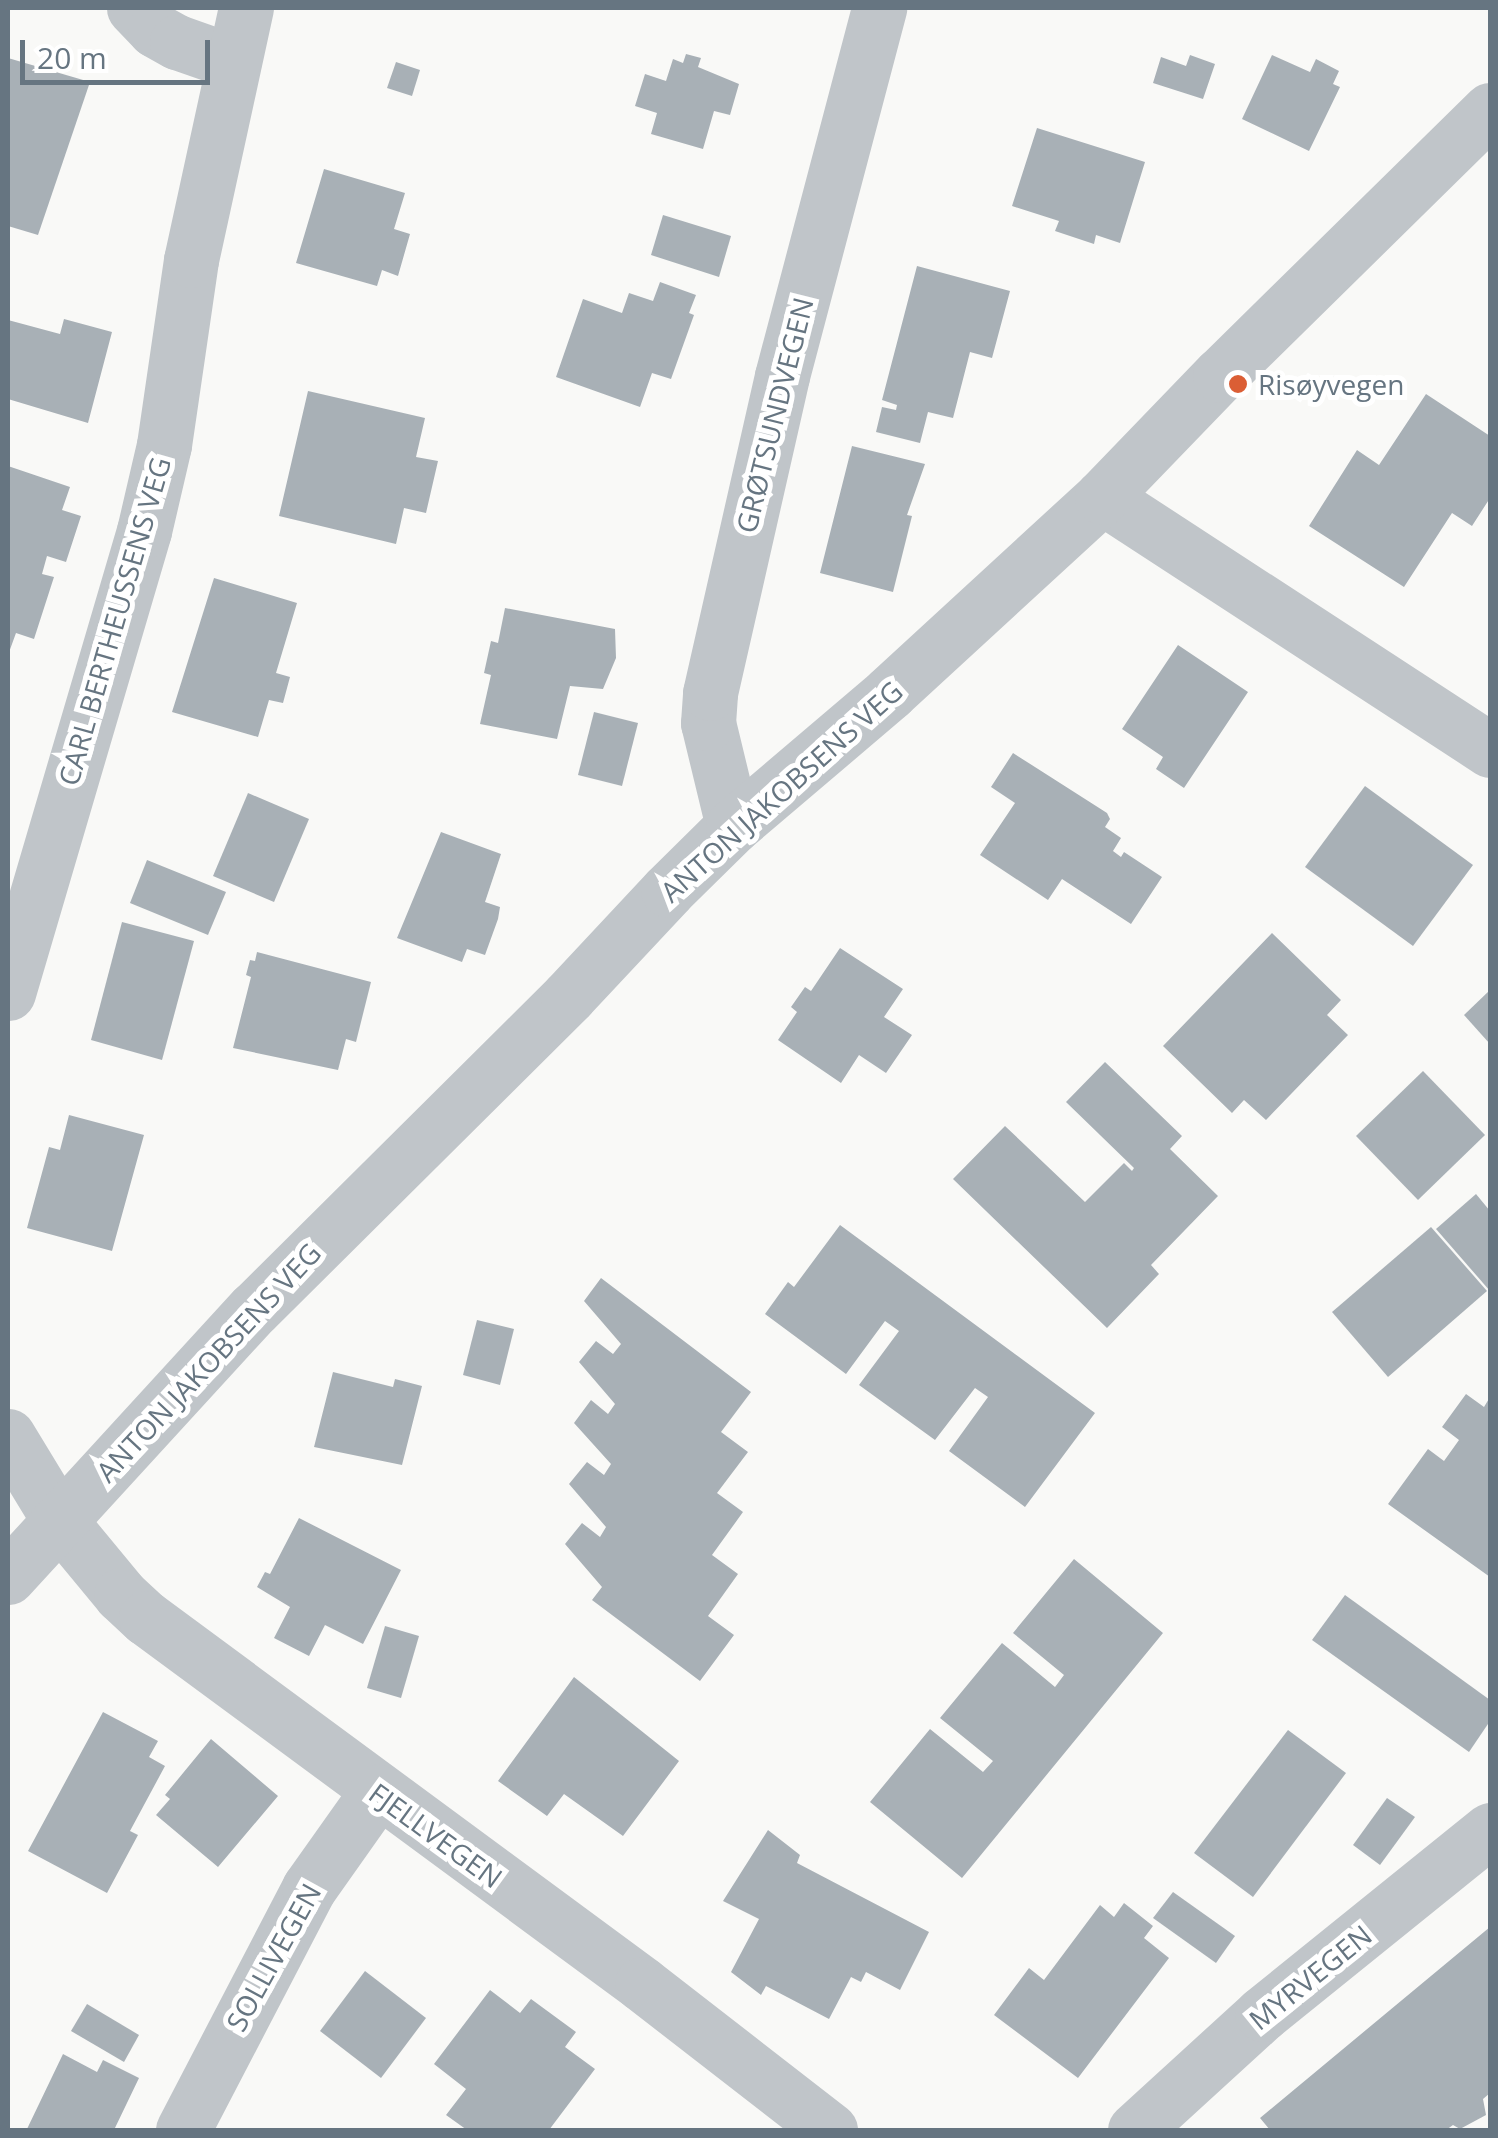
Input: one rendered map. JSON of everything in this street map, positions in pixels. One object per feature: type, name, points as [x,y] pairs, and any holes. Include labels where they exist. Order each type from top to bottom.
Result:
[{"type":"street","points":[[134,8],[156,30],[176,42],[234,62]]},
{"type":"street","name":"CARL BERTHEUSSENS VEG","points":[[8,994],[144,531],[164,445],[191,260],[246,8]]},
{"type":"street","name":"GRØTSUNDVEGEN","points":[[733,826],[708,723],[710,693],[782,376],[879,8]]},
{"type":"street","name":"ANTON JAKOBSENS VEG","points":[[8,1577],[268,1296],[733,826],[889,693],[1102,497],[1220,375],[1490,110]]},
{"type":"street","points":[[1102,497],[1490,750]]},
{"type":"street","points":[[8,1436],[59,1520]]},
{"type":"street","name":"FJELLVEGEN","points":[[59,1520],[121,1596],[146,1618],[642,1984],[830,2130]]},
{"type":"street","name":"SOLLIVEGEN","points":[[183,2130],[309,1888],[377,1792]]},
{"type":"street","name":"MYRVEGEN","points":[[1135,2130],[1262,2014],[1490,1830]]},
{"type":"building","points":[[686,54],[701,58],[698,67],[739,84],[730,115],[714,111],[703,149],[651,134],[657,113],[635,106],[645,74],[666,81],[673,59],[683,63]]},
{"type":"building","points":[[1190,55],[1215,64],[1203,99],[1153,83],[1161,57],[1186,66]]},
{"type":"building","points":[[1272,55],[1310,72],[1316,59],[1339,71],[1333,84],[1340,87],[1309,151],[1242,119]]},
{"type":"building","points":[[8,58],[90,82],[38,235],[8,226]]},
{"type":"building","points":[[396,62],[420,70],[412,96],[387,88]]},
{"type":"building","points":[[1037,128],[1145,162],[1120,243],[1096,235],[1094,244],[1055,231],[1059,221],[1012,206]]},
{"type":"building","points":[[324,169],[405,193],[394,229],[410,234],[398,276],[382,270],[377,286],[296,263]]},
{"type":"building","points":[[663,215],[731,236],[719,277],[651,255]]},
{"type":"building","points":[[917,266],[1010,291],[992,358],[970,352],[953,418],[928,412],[920,443],[876,432],[882,407],[896,410],[897,405],[882,400]]},
{"type":"building","points":[[660,282],[696,295],[689,313],[694,315],[671,379],[652,373],[640,407],[556,377],[583,299],[622,313],[629,293],[653,301]]},
{"type":"building","points":[[64,319],[112,332],[88,423],[8,399],[8,320],[60,334]]},
{"type":"building","points":[[308,391],[425,418],[416,457],[438,461],[426,513],[404,508],[396,544],[279,516]]},
{"type":"building","points":[[1426,394],[1490,436],[1490,498],[1472,526],[1452,513],[1404,587],[1309,526],[1357,450],[1379,465]]},
{"type":"building","points":[[852,446],[925,464],[907,515],[912,516],[893,592],[820,573]]},
{"type":"building","points":[[8,466],[70,487],[62,510],[81,516],[66,562],[47,556],[42,574],[54,577],[34,639],[16,633],[8,655]]},
{"type":"building","points":[[214,578],[297,603],[276,673],[290,677],[283,703],[269,700],[258,737],[172,712]]},
{"type":"building","points":[[505,608],[615,629],[616,658],[603,689],[570,686],[557,739],[480,724],[491,675],[484,673],[491,641],[498,643]]},
{"type":"building","points":[[1178,645],[1248,692],[1184,788],[1156,769],[1163,757],[1122,729]]},
{"type":"building","points":[[594,712],[638,723],[622,786],[578,775]]},
{"type":"building","points":[[1013,753],[1107,813],[1110,819],[1105,827],[1121,838],[1113,851],[1121,857],[1124,852],[1162,877],[1131,924],[1062,879],[1048,900],[980,855],[1015,803],[991,787]]},
{"type":"building","points":[[1365,786],[1473,865],[1413,946],[1305,867]]},
{"type":"building","points":[[248,793],[309,819],[274,902],[213,876]]},
{"type":"building","points":[[441,832],[501,854],[485,902],[500,907],[485,955],[467,949],[462,962],[397,938]]},
{"type":"building","points":[[147,860],[226,892],[208,935],[130,903]]},
{"type":"building","points":[[122,922],[194,941],[162,1060],[91,1040]]},
{"type":"building","points":[[1272,933],[1341,1000],[1327,1015],[1348,1035],[1266,1120],[1244,1100],[1232,1113],[1163,1046]]},
{"type":"building","points":[[840,948],[903,989],[884,1017],[912,1035],[886,1073],[859,1055],[841,1083],[778,1040],[797,1012],[791,1007],[805,987],[811,991]]},
{"type":"building","points":[[257,952],[371,982],[356,1042],[346,1039],[338,1070],[233,1048],[251,977],[246,975]]},
{"type":"building","points":[[1490,990],[1490,1044],[1464,1015]]},
{"type":"building","points":[[1105,1062],[1182,1136],[1170,1149],[1218,1196],[1151,1265],[1159,1274],[1107,1328],[953,1179],[1005,1126],[1085,1202],[1124,1163],[1132,1171],[1134,1168],[1066,1102]]},
{"type":"building","points":[[1423,1071],[1485,1135],[1418,1200],[1356,1136]]},
{"type":"building","points":[[69,1115],[144,1135],[112,1251],[27,1228],[49,1147],[60,1150]]},
{"type":"building","points":[[1476,1194],[1490,1211],[1490,1291],[1436,1229]]},
{"type":"building","points":[[840,1225],[1095,1413],[1025,1507],[949,1451],[988,1397],[975,1388],[935,1440],[859,1385],[899,1331],[885,1321],[846,1374],[765,1314],[788,1282],[794,1287]]},
{"type":"building","points":[[1431,1227],[1487,1291],[1388,1377],[1332,1312]]},
{"type":"building","points":[[601,1278],[751,1392],[721,1432],[748,1452],[717,1493],[743,1512],[712,1555],[738,1574],[708,1616],[734,1635],[700,1681],[592,1600],[602,1587],[565,1544],[582,1523],[600,1537],[606,1527],[569,1484],[587,1462],[604,1475],[611,1464],[574,1423],[591,1400],[608,1414],[615,1404],[579,1362],[596,1341],[613,1354],[621,1344],[584,1301]]},
{"type":"building","points":[[477,1320],[514,1329],[500,1385],[463,1375]]},
{"type":"building","points":[[333,1372],[393,1387],[395,1379],[422,1386],[402,1465],[314,1447]]},
{"type":"building","points":[[1466,1394],[1484,1407],[1490,1397],[1490,1577],[1388,1504],[1428,1449],[1444,1461],[1459,1440],[1442,1427]]},
{"type":"building","points":[[299,1518],[401,1570],[363,1644],[325,1625],[309,1656],[274,1638],[290,1607],[257,1587],[265,1572],[270,1574]]},
{"type":"building","points":[[1074,1559],[1163,1633],[962,1878],[870,1802],[930,1729],[983,1772],[993,1761],[940,1718],[1002,1643],[1055,1687],[1064,1675],[1013,1633]]},
{"type":"building","points":[[1345,1595],[1490,1700],[1490,1721],[1469,1752],[1312,1640]]},
{"type":"building","points":[[385,1626],[419,1636],[401,1698],[367,1688]]},
{"type":"building","points":[[574,1677],[679,1761],[623,1836],[564,1794],[547,1816],[498,1781]]},
{"type":"building","points":[[103,1712],[158,1741],[149,1757],[165,1766],[130,1831],[138,1835],[107,1893],[28,1851]]},
{"type":"building","points":[[1288,1730],[1346,1773],[1253,1897],[1194,1853]]},
{"type":"building","points":[[211,1739],[278,1796],[218,1867],[156,1815],[170,1799],[165,1795]]},
{"type":"building","points":[[1387,1798],[1415,1817],[1380,1865],[1353,1845]]},
{"type":"building","points":[[768,1830],[800,1855],[797,1863],[929,1932],[900,1990],[866,1972],[861,1982],[851,1977],[829,2019],[766,1986],[761,1995],[731,1972],[759,1919],[723,1901]]},
{"type":"building","points":[[1173,1892],[1235,1936],[1216,1963],[1153,1918]]},
{"type":"building","points":[[1124,1903],[1153,1926],[1144,1938],[1169,1958],[1078,2078],[994,2015],[1029,1968],[1044,1980],[1100,1905],[1114,1917]]},
{"type":"building","points":[[1490,1927],[1490,2093],[1483,2099],[1486,2115],[1460,2129],[1453,2125],[1446,2130],[1270,2130],[1260,2118]]},
{"type":"building","points":[[365,1971],[426,2018],[381,2078],[320,2031]]},
{"type":"building","points":[[490,1990],[520,2013],[531,1999],[576,2032],[565,2047],[595,2069],[549,2130],[467,2130],[446,2115],[466,2089],[434,2064]]},
{"type":"building","points":[[87,2004],[139,2035],[124,2062],[71,2031]]},
{"type":"building","points":[[63,2054],[97,2072],[103,2060],[139,2078],[114,2130],[27,2129]]},
{"type":"place","name":"Risøyvegen","points":[[1238,384]]}]
